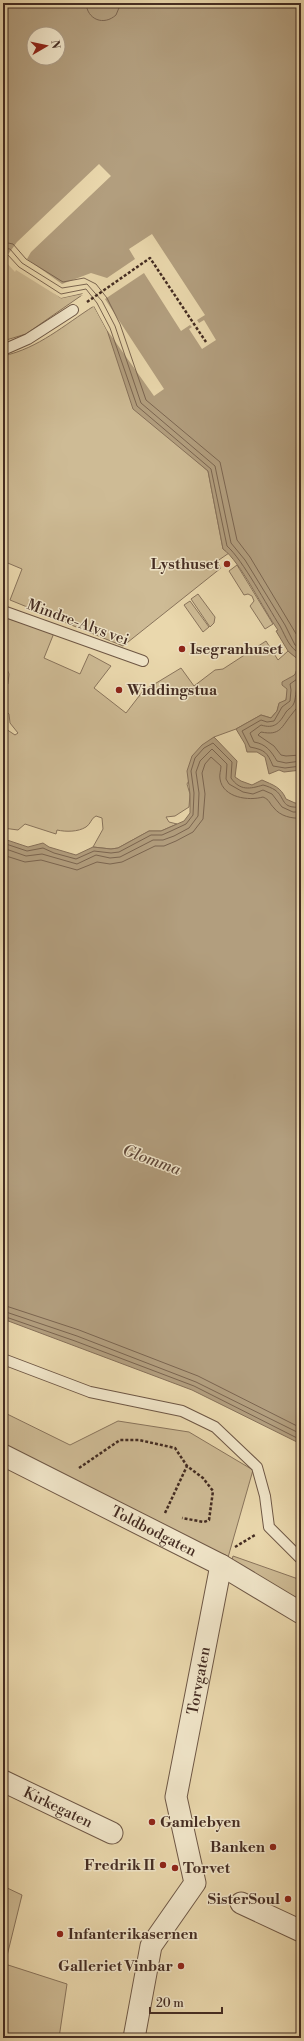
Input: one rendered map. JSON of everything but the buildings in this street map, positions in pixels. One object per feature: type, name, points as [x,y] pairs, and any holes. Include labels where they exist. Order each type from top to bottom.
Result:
[{"type":"street","name":"Toldbodgaten","points":[[3,1455],[157,1531],[222,1565],[301,1613]]},
{"type":"street","name":"Torvgaten","points":[[134,2038],[151,1946],[195,1883],[176,1797],[222,1565]]},
{"type":"street","name":"Kirkegaten","points":[[3,1782],[112,1833]]},
{"type":"street","points":[[241,1903],[301,1931]]},
{"type":"lane","points":[[3,350],[28,339],[73,310]]},
{"type":"lane","name":"Mindre-Alvs vei","points":[[3,611],[143,661]]},
{"type":"lane","points":[[3,1359],[90,1392],[182,1411],[215,1427],[257,1468],[265,1496],[269,1527],[301,1559]]},
{"type":"path","points":[[101,293],[150,258],[206,342]]},
{"type":"path","points":[[76,1471],[120,1440],[139,1440],[175,1448],[187,1466],[203,1478],[213,1492],[209,1520],[204,1522],[169,1518],[157,1531]]},
{"type":"path","points":[[157,1531],[187,1466]]},
{"type":"path","points":[[235,1547],[269,1527]]},
{"type":"shaded area","points":[[3,254],[6,258],[85,293],[26,334],[3,341]]},
{"type":"shaded area","points":[[94,306],[107,330],[184,450],[208,471],[223,549],[229,553],[216,562],[221,568],[123,646],[10,600],[22,569],[3,561],[3,356],[40,342]]},
{"type":"shaded area","points":[[237,565],[273,624],[265,629],[250,606],[254,601],[252,596],[248,594],[244,595],[229,571]]},
{"type":"shaded area","points":[[198,594],[215,617],[214,623],[210,627],[191,599]]},
{"type":"shaded area","points":[[190,601],[209,627],[203,632],[184,605]]},
{"type":"shaded area","points":[[3,617],[54,633],[44,658],[80,674],[89,654],[111,666],[94,688],[126,713],[143,691],[181,668],[194,686],[215,670],[223,669],[266,641],[278,660],[288,651],[300,661],[294,676],[285,681],[288,689],[286,700],[279,704],[277,711],[271,718],[261,715],[236,729],[214,737],[187,784],[190,794],[189,807],[175,816],[166,817],[169,822],[177,824],[161,831],[149,831],[118,848],[111,849],[93,847],[103,829],[102,818],[96,816],[88,826],[83,829],[72,831],[57,830],[56,834],[25,824],[18,830],[3,828],[3,761],[6,757],[6,752],[3,749],[3,741],[5,737],[3,727],[15,735],[18,733],[10,723],[9,714],[3,708],[3,685],[8,684],[9,674],[7,669],[3,668]]},
{"type":"shaded area","points":[[3,1412],[70,1445],[118,1421],[189,1432],[253,1470],[227,1561],[3,1445]]},
{"type":"shaded area","points":[[233,1556],[301,1580],[301,1604],[231,1564]]},
{"type":"shaded area","points":[[3,1886],[22,1895],[5,1964],[67,1984],[59,2038],[3,2038]]},
{"type":"water","points":[[3,3],[100,3],[103,7],[108,3],[301,3],[301,770],[284,772],[279,770],[269,774],[265,757],[257,752],[247,752],[245,744],[236,729],[261,715],[271,718],[277,711],[279,703],[286,700],[287,689],[282,685],[282,682],[295,674],[300,661],[288,651],[276,631],[278,630],[237,564],[223,549],[208,471],[133,409],[107,330],[85,293],[61,298],[3,254]]},
{"type":"water","name":"Glomma","points":[[214,737],[237,761],[235,777],[252,785],[262,780],[279,789],[286,799],[295,803],[301,803],[301,1444],[192,1390],[3,1319],[4,839],[28,847],[43,843],[49,847],[76,855],[93,847],[111,849],[118,848],[149,831],[161,831],[184,821],[190,813],[190,794],[187,771],[192,756],[202,745]]},
{"type":"pier","points":[[99,164],[111,176],[31,252],[27,259],[62,284],[91,273],[107,278],[135,259],[129,249],[152,234],[205,315],[197,320],[199,323],[204,320],[216,340],[202,349],[189,329],[192,327],[190,325],[181,331],[144,273],[105,299],[164,389],[154,396],[107,330],[94,306],[93,307],[84,295],[80,296],[83,293],[61,298],[16,270],[15,272],[4,260],[17,242]]},
{"type":"place","name":"Lysthuset","points":[[227,564]]},
{"type":"place","name":"Isegranhuset","points":[[182,649]]},
{"type":"place","name":"Widdingstua","points":[[119,690]]},
{"type":"place","name":"Gamlebyen","points":[[152,1822]]},
{"type":"place","name":"Banken","points":[[273,1847]]},
{"type":"place","name":"Fredrik II","points":[[163,1865]]},
{"type":"place","name":"Torvet","points":[[175,1868]]},
{"type":"place","name":"SisterSoul","points":[[288,1899]]},
{"type":"place","name":"Infanterikasernen","points":[[60,1934]]},
{"type":"place","name":"Galleriet Vinbar","points":[[181,1966]]}]
